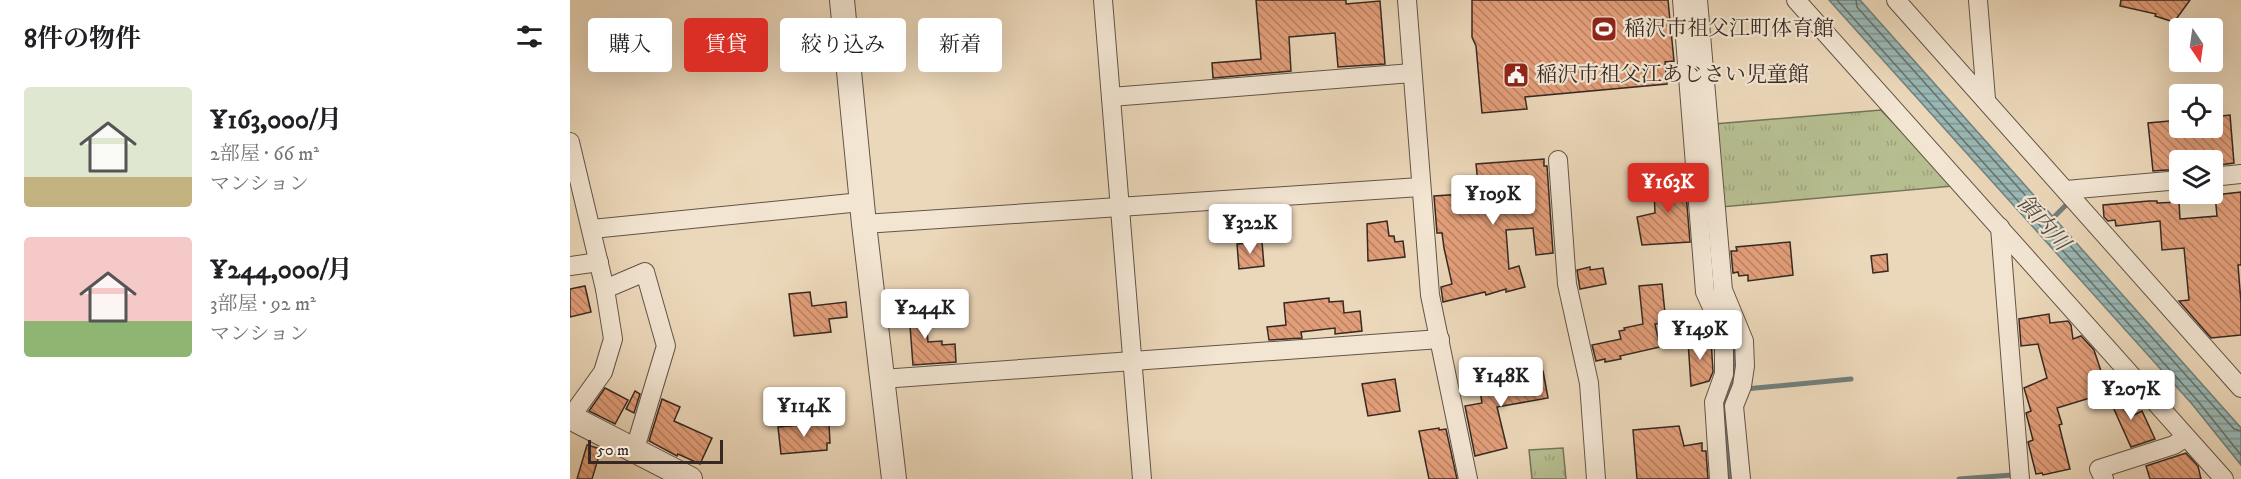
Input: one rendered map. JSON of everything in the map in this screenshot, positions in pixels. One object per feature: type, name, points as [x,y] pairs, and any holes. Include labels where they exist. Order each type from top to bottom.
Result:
[{"type":"street","points":[[842,0],[863,213],[894,479]]},
{"type":"street","points":[[1103,0],[1142,479]]},
{"type":"street","points":[[1407,0],[1430,295],[1468,479]]},
{"type":"street","points":[[1682,0],[1705,292],[1724,334],[1724,374],[1714,402],[1719,479]]},
{"type":"street","points":[[1698,0],[1723,290],[1744,341],[1745,366],[1742,386],[1734,406],[1741,479]]},
{"type":"street","points":[[1796,0],[2224,479]]},
{"type":"street","points":[[1896,0],[2241,388]]},
{"type":"street","points":[[1978,0],[1986,99]]},
{"type":"street","points":[[1111,97],[1412,73]]},
{"type":"street","points":[[570,142],[592,229],[613,339],[603,372],[570,418],[690,479]]},
{"type":"street","points":[[1558,160],[1567,284],[1589,383],[1596,479]]},
{"type":"street","points":[[2223,176],[2241,174]]},
{"type":"street","points":[[2067,190],[2169,181]]},
{"type":"street","points":[[592,229],[863,213],[1120,208],[1420,187]]},
{"type":"street","points":[[2000,227],[2020,479]]},
{"type":"street","points":[[570,266],[599,262]]},
{"type":"street","points":[[605,289],[645,272],[666,346],[634,452]]},
{"type":"street","points":[[882,379],[1440,339]]},
{"type":"street","points":[[2104,479],[2099,469],[2174,445],[2186,437]]},
{"type":"green space","points":[[1881,110],[1954,186],[1721,207],[1714,124]]},
{"type":"green space","points":[[1563,448],[1566,479],[1532,479],[1529,450]]},
{"type":"water","name":"領内川","points":[[1829,0],[1860,0],[2241,428],[2241,465],[2192,404]]},
{"type":"building","points":[[1256,0],[1346,0],[1346,4],[1380,1],[1385,64],[1338,67],[1335,33],[1289,37],[1291,71],[1213,78],[1212,63],[1261,59]]},
{"type":"building","points":[[1472,0],[1668,0],[1674,61],[1665,62],[1667,84],[1525,97],[1527,109],[1482,113],[1476,46],[1472,37]]},
{"type":"building","points":[[2121,0],[2190,0],[2177,18],[2169,18],[2169,20],[2155,16],[2156,14],[2120,6]]},
{"type":"building","points":[[2230,115],[2234,163],[2223,164],[2223,150],[2169,150],[2169,170],[2153,171],[2148,123],[2169,121],[2169,138],[2223,138],[2223,116]]},
{"type":"building","points":[[1544,159],[1544,166],[1547,166],[1553,253],[1536,255],[1533,228],[1506,230],[1509,269],[1519,266],[1525,287],[1506,292],[1506,289],[1486,295],[1485,292],[1443,302],[1441,287],[1452,284],[1442,233],[1437,233],[1434,196],[1479,193],[1476,164]]},
{"type":"building","points":[[1684,169],[1690,242],[1642,245],[1637,217],[1655,213],[1654,192],[1662,192],[1661,177],[1672,176],[1671,170]]},
{"type":"building","points":[[2241,192],[2241,265],[2238,265],[2241,335],[2211,338],[2179,301],[2189,300],[2184,248],[2162,250],[2160,221],[2116,226],[2115,220],[2108,221],[2104,217],[2103,205],[2157,201],[2157,203],[2179,204],[2180,219],[2217,216],[2216,204],[2223,204],[2223,194]]},
{"type":"building","points":[[1387,221],[1389,236],[1394,236],[1395,242],[1403,241],[1405,257],[1368,261],[1367,224]]},
{"type":"building","points":[[1262,242],[1264,266],[1239,269],[1237,244]]},
{"type":"building","points":[[1790,242],[1793,275],[1748,281],[1748,275],[1739,276],[1738,272],[1733,273],[1731,251],[1737,251],[1736,247]]},
{"type":"building","points":[[1887,254],[1888,271],[1873,273],[1871,256]]},
{"type":"building","points":[[1590,267],[1590,270],[1603,268],[1606,284],[1580,289],[1577,270]]},
{"type":"building","points":[[1662,284],[1666,323],[1655,324],[1660,347],[1620,356],[1621,359],[1596,361],[1592,345],[1621,339],[1619,331],[1643,324],[1639,286]]},
{"type":"building","points":[[585,286],[591,312],[570,317],[570,289]]},
{"type":"building","points":[[810,292],[812,306],[846,302],[847,317],[829,319],[831,332],[794,336],[789,294]]},
{"type":"building","points":[[1329,298],[1329,302],[1343,301],[1344,313],[1360,311],[1362,331],[1335,334],[1335,328],[1301,332],[1302,338],[1269,340],[1267,327],[1286,325],[1284,303]]},
{"type":"building","points":[[925,307],[928,342],[942,341],[942,345],[955,344],[956,362],[913,365],[910,326],[902,326],[901,309]]},
{"type":"building","points":[[2049,314],[2050,323],[2068,321],[2071,325],[2073,339],[2081,336],[2094,350],[2102,374],[2107,372],[2113,391],[2057,408],[2070,469],[2043,475],[2042,473],[2036,474],[2028,442],[2033,440],[2026,413],[2031,411],[2024,388],[2047,378],[2038,344],[2021,346],[2019,319]]},
{"type":"building","points":[[1711,339],[1713,372],[1709,381],[1691,386],[1688,341]]},
{"type":"building","points":[[1543,371],[1548,398],[1497,407],[1507,448],[1475,456],[1465,406],[1482,403],[1479,385],[1489,383],[1489,380]]},
{"type":"building","points":[[1395,379],[1400,411],[1368,416],[1362,384]]},
{"type":"building","points":[[605,388],[628,400],[615,424],[589,411]]},
{"type":"building","points":[[635,391],[640,394],[634,413],[626,409]]},
{"type":"building","points":[[2124,391],[2132,416],[2142,411],[2155,439],[2131,447],[2108,396]]},
{"type":"building","points":[[662,399],[680,407],[674,421],[712,438],[700,464],[678,454],[677,456],[649,441]]},
{"type":"building","points":[[829,424],[830,443],[827,443],[827,450],[781,454],[778,427]]},
{"type":"building","points":[[1679,426],[1684,446],[1702,443],[1702,451],[1706,451],[1708,479],[1637,479],[1633,430]]},
{"type":"building","points":[[1439,428],[1439,430],[1446,429],[1457,479],[1429,479],[1419,431]]},
{"type":"building","points":[[587,445],[601,449],[592,479],[577,479]]},
{"type":"building","points":[[2186,453],[2198,466],[2201,479],[2150,479],[2146,466]]},
{"type":"waterway","name":"領内川","points":[[2050,221],[2066,205]]},
{"type":"waterway","points":[[1730,479],[1724,405],[1733,380],[1736,354],[1732,333]]},
{"type":"waterway","points":[[1745,389],[1851,379]]},
{"type":"waterway","points":[[1959,479],[2012,475]]},
{"type":"place","name":"稲沢市祖父江町体育館","points":[[1604,29]]},
{"type":"place","name":"稲沢市祖父江あじさい児童館","points":[[1516,75]]}]
